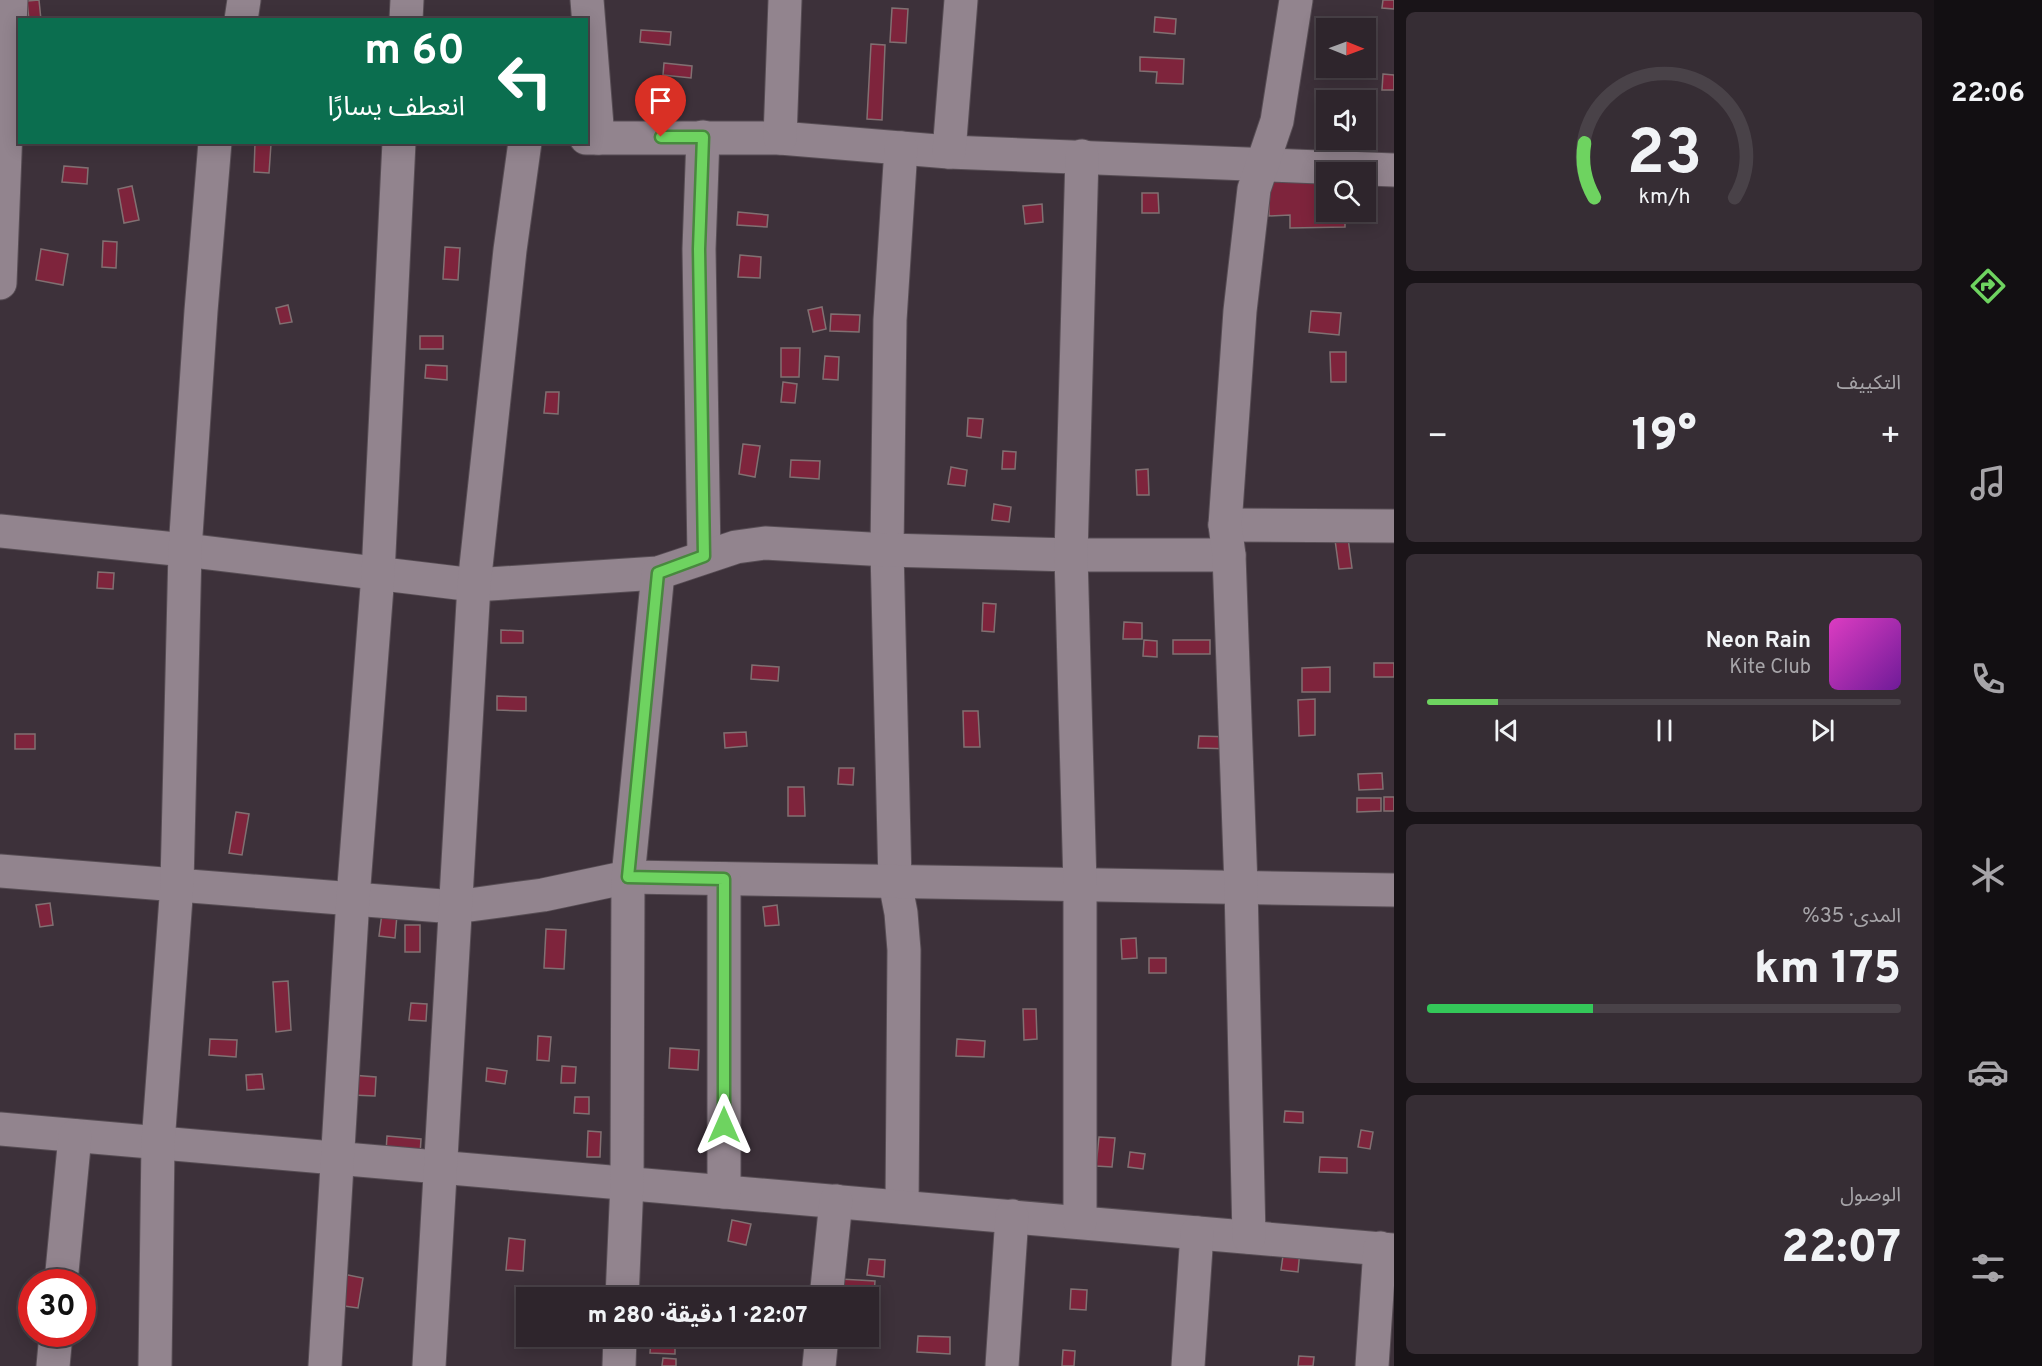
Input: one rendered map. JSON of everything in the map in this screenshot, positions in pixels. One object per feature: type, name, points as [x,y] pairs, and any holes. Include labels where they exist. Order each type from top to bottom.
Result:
[{"type":"street","points":[[0,283],[11,0]]},
{"type":"street","points":[[241,18],[244,0]]},
{"type":"street","points":[[406,18],[407,0]]},
{"type":"street","points":[[587,0],[588,18]]},
{"type":"street","points":[[780,138],[785,0]]},
{"type":"street","points":[[949,152],[961,0]]},
{"type":"street","points":[[1249,1237],[1241,886],[1227,540],[1240,311],[1254,189],[1276,121],[1296,0]]},
{"type":"street","points":[[588,28],[592,138],[780,138],[949,152],[1394,170]]},
{"type":"street","points":[[703,137],[699,249],[704,556]]},
{"type":"street","points":[[155,1366],[158,1143],[177,884],[185,550],[215,144]]},
{"type":"street","points":[[325,1366],[353,898],[378,574],[399,144]]},
{"type":"street","points":[[429,1366],[474,585],[509,262],[525,144]]},
{"type":"street","points":[[901,148],[890,320],[887,550],[895,882],[901,913],[904,950],[902,1207]]},
{"type":"street","points":[[1080,1222],[1080,885],[1071,555],[1082,156]]},
{"type":"street","points":[[0,531],[185,550],[474,585],[658,573],[736,547],[765,543],[887,550],[1071,555],[1394,526]]},
{"type":"street","points":[[622,1287],[627,1183],[628,877],[658,573]]},
{"type":"street","points":[[0,871],[455,907],[543,895],[628,877],[1394,890]]},
{"type":"street","points":[[724,879],[724,1192]]},
{"type":"street","points":[[0,1129],[1387,1249],[1372,1366]]},
{"type":"street","points":[[62,1269],[75,1136]]},
{"type":"street","points":[[827,1287],[836,1201]]},
{"type":"street","points":[[1002,1366],[1012,1216]]},
{"type":"street","points":[[1188,1366],[1197,1233]]},
{"type":"street","points":[[53,1366],[55,1347]]},
{"type":"street","points":[[619,1366],[620,1347]]},
{"type":"street","points":[[819,1366],[821,1347]]},
{"type":"building","points":[[39,0],[41,18],[29,18],[27,1]]},
{"type":"building","points":[[1383,0],[1394,0],[1394,9],[1382,8]]},
{"type":"building","points":[[892,8],[908,9],[906,43],[890,42]]},
{"type":"building","points":[[1155,17],[1176,19],[1175,34],[1154,32]]},
{"type":"building","points":[[641,30],[671,32],[670,45],[640,42]]},
{"type":"building","points":[[871,44],[885,45],[882,120],[867,119]]},
{"type":"building","points":[[1140,57],[1184,59],[1183,84],[1156,83],[1157,72],[1140,71]]},
{"type":"building","points":[[664,63],[692,66],[691,78],[663,75]]},
{"type":"building","points":[[1383,74],[1394,75],[1394,90],[1382,90]]},
{"type":"building","points":[[255,144],[271,144],[269,173],[254,172]]},
{"type":"building","points":[[64,166],[88,168],[87,184],[62,182]]},
{"type":"building","points":[[1316,177],[1316,222],[1345,222],[1345,227],[1290,228],[1290,215],[1269,216],[1268,178]]},
{"type":"building","points":[[132,186],[139,220],[124,223],[118,189]]},
{"type":"building","points":[[1142,193],[1158,193],[1159,213],[1142,213]]},
{"type":"building","points":[[1042,204],[1043,222],[1025,224],[1023,206]]},
{"type":"building","points":[[738,212],[768,215],[767,227],[737,225]]},
{"type":"building","points":[[103,241],[117,242],[116,268],[102,267]]},
{"type":"building","points":[[445,247],[460,248],[458,280],[443,279]]},
{"type":"building","points":[[41,249],[68,254],[63,285],[36,280]]},
{"type":"building","points":[[740,255],[761,257],[760,278],[738,277]]},
{"type":"building","points":[[288,305],[292,322],[280,324],[276,308]]},
{"type":"building","points":[[822,307],[826,329],[813,332],[808,310]]},
{"type":"building","points":[[1311,311],[1341,313],[1339,335],[1309,332]]},
{"type":"building","points":[[831,314],[860,315],[859,332],[830,331]]},
{"type":"building","points":[[420,336],[443,336],[443,349],[420,349]]},
{"type":"building","points":[[781,348],[800,348],[799,377],[781,377]]},
{"type":"building","points":[[1330,352],[1346,352],[1346,382],[1331,382]]},
{"type":"building","points":[[825,356],[839,357],[838,380],[823,379]]},
{"type":"building","points":[[426,365],[447,366],[447,380],[425,378]]},
{"type":"building","points":[[783,382],[797,384],[795,403],[781,402]]},
{"type":"building","points":[[546,392],[559,392],[558,414],[544,413]]},
{"type":"building","points":[[968,418],[983,419],[981,438],[967,436]]},
{"type":"building","points":[[743,444],[760,446],[755,477],[739,474]]},
{"type":"building","points":[[1003,451],[1016,452],[1015,469],[1002,469]]},
{"type":"building","points":[[791,460],[820,461],[819,479],[790,477]]},
{"type":"building","points":[[951,467],[967,470],[965,486],[948,484]]},
{"type":"building","points":[[1148,469],[1149,495],[1137,495],[1136,470]]},
{"type":"building","points":[[994,504],[1011,507],[1009,522],[992,520]]},
{"type":"building","points":[[1348,538],[1352,568],[1339,569],[1335,540]]},
{"type":"building","points":[[98,572],[114,573],[113,589],[97,588]]},
{"type":"building","points":[[983,603],[996,604],[994,632],[982,631]]},
{"type":"building","points":[[1124,622],[1142,623],[1142,639],[1123,639]]},
{"type":"building","points":[[501,630],[523,631],[523,643],[501,643]]},
{"type":"building","points":[[1144,640],[1157,641],[1157,657],[1143,656]]},
{"type":"building","points":[[1173,640],[1210,640],[1210,654],[1173,654]]},
{"type":"building","points":[[1374,663],[1394,663],[1394,677],[1374,677]]},
{"type":"building","points":[[752,665],[779,667],[778,681],[751,679]]},
{"type":"building","points":[[1330,667],[1330,692],[1302,692],[1302,668]]},
{"type":"building","points":[[497,696],[526,697],[526,711],[497,710]]},
{"type":"building","points":[[1315,699],[1315,735],[1299,736],[1298,700]]},
{"type":"building","points":[[963,711],[978,711],[980,747],[964,747]]},
{"type":"building","points":[[746,732],[747,746],[725,748],[724,733]]},
{"type":"building","points":[[15,734],[35,734],[35,749],[15,749]]},
{"type":"building","points":[[1199,736],[1233,737],[1233,749],[1198,748]]},
{"type":"building","points":[[839,768],[854,768],[853,785],[838,784]]},
{"type":"building","points":[[1382,773],[1383,789],[1359,790],[1358,774]]},
{"type":"building","points":[[788,787],[804,787],[805,816],[788,816]]},
{"type":"building","points":[[1384,797],[1394,797],[1394,811],[1384,811]]},
{"type":"building","points":[[1357,798],[1381,798],[1381,811],[1357,812]]},
{"type":"building","points":[[236,812],[249,814],[242,855],[229,853]]},
{"type":"building","points":[[50,903],[53,925],[40,927],[36,905]]},
{"type":"building","points":[[777,905],[779,925],[765,926],[763,907]]},
{"type":"building","points":[[382,913],[397,915],[395,938],[379,936]]},
{"type":"building","points":[[405,925],[420,925],[420,952],[405,952]]},
{"type":"building","points":[[546,929],[566,930],[564,969],[544,968]]},
{"type":"building","points":[[1136,938],[1137,958],[1122,959],[1121,939]]},
{"type":"building","points":[[1149,958],[1166,958],[1166,973],[1149,973]]},
{"type":"building","points":[[288,981],[291,1030],[276,1032],[273,982]]},
{"type":"building","points":[[411,1003],[427,1004],[426,1021],[409,1020]]},
{"type":"building","points":[[1023,1009],[1036,1009],[1037,1039],[1024,1040]]},
{"type":"building","points":[[538,1036],[551,1037],[549,1061],[537,1060]]},
{"type":"building","points":[[210,1039],[237,1040],[236,1057],[209,1055]]},
{"type":"building","points":[[957,1039],[985,1041],[984,1057],[956,1056]]},
{"type":"building","points":[[670,1048],[699,1050],[698,1070],[669,1068]]},
{"type":"building","points":[[562,1066],[576,1067],[575,1083],[561,1083]]},
{"type":"building","points":[[487,1068],[507,1071],[505,1084],[486,1081]]},
{"type":"building","points":[[262,1074],[264,1089],[247,1090],[246,1075]]},
{"type":"building","points":[[352,1075],[376,1077],[375,1096],[351,1095]]},
{"type":"building","points":[[575,1097],[589,1097],[589,1114],[574,1113]]},
{"type":"building","points":[[1285,1111],[1303,1112],[1303,1123],[1284,1122]]},
{"type":"building","points":[[1361,1130],[1373,1132],[1370,1149],[1358,1147]]},
{"type":"building","points":[[588,1131],[601,1132],[600,1157],[587,1157]]},
{"type":"building","points":[[387,1136],[421,1139],[420,1155],[386,1152]]},
{"type":"building","points":[[1099,1137],[1115,1138],[1112,1167],[1096,1166]]},
{"type":"building","points":[[1130,1152],[1145,1154],[1143,1169],[1128,1167]]},
{"type":"building","points":[[1320,1157],[1347,1158],[1347,1173],[1319,1172]]},
{"type":"building","points":[[732,1220],[751,1224],[746,1245],[728,1241]]},
{"type":"building","points":[[509,1238],[525,1240],[523,1271],[506,1270]]},
{"type":"building","points":[[1284,1248],[1300,1250],[1298,1272],[1281,1270]]},
{"type":"building","points":[[869,1259],[885,1260],[884,1277],[867,1275]]},
{"type":"building","points":[[343,1274],[363,1278],[358,1308],[337,1305]]},
{"type":"building","points":[[840,1279],[875,1281],[875,1287],[840,1287]]},
{"type":"building","points":[[1071,1289],[1087,1290],[1086,1310],[1070,1309]]},
{"type":"building","points":[[918,1336],[950,1337],[950,1354],[917,1352]]},
{"type":"building","points":[[650,1347],[675,1347],[675,1354],[650,1353]]},
{"type":"building","points":[[1063,1350],[1075,1351],[1074,1366],[1062,1366]]},
{"type":"building","points":[[1299,1356],[1314,1357],[1313,1366],[1298,1366]]},
{"type":"building","points":[[663,1358],[676,1359],[676,1366],[662,1366]]},
{"type":"route","points":[[661,137],[703,137],[699,249],[704,556],[658,573],[628,877],[724,879],[724,1125]]}]
